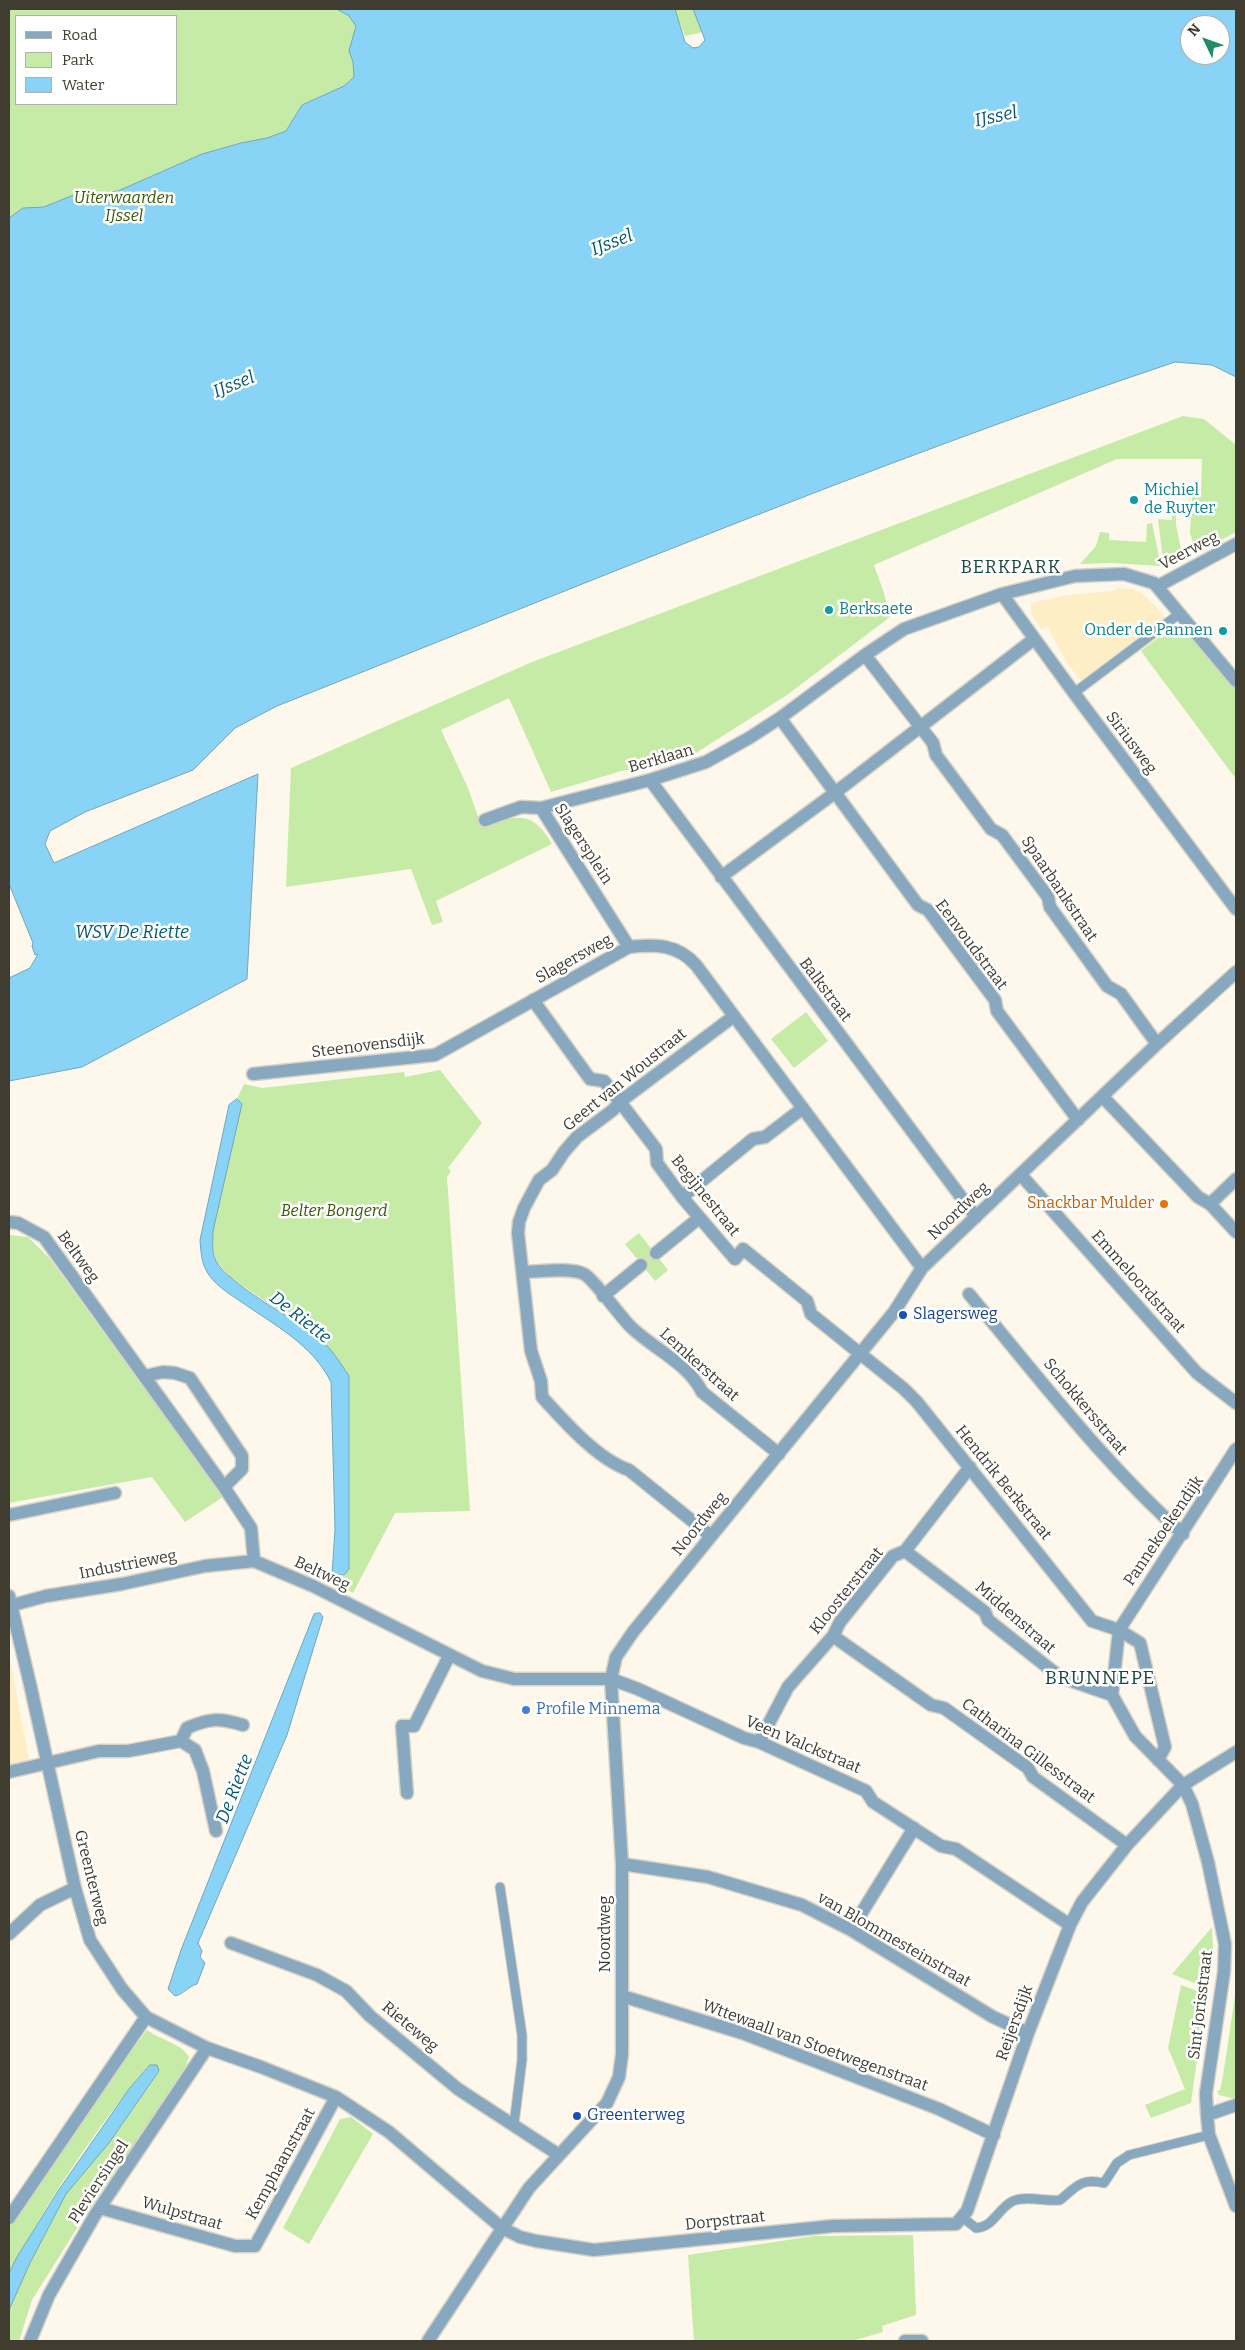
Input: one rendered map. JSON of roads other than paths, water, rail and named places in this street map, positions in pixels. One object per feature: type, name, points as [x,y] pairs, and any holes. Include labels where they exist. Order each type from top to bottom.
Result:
[{"type":"street","name":"Veerweg","points":[[1158,586],[1236,544]]},
{"type":"street","name":"Berklaan","points":[[541,808],[650,780],[706,762],[780,718],[865,655],[904,629],[1002,594],[1058,580],[1090,575],[1124,574],[1142,578],[1158,586],[1236,681]]},
{"type":"street","name":"Siriusweg","points":[[1002,594],[1074,694],[1236,909]]},
{"type":"street","points":[[721,877],[836,792],[1034,639]]},
{"type":"street","points":[[865,655],[920,726]]},
{"type":"street","points":[[780,718],[836,792]]},
{"type":"street","name":"Spaarbankstraat","points":[[920,726],[933,743],[936,755],[991,829],[1002,835],[1048,897],[1050,907],[1107,986],[1121,994],[1157,1044]]},
{"type":"street","name":"Balkstraat","points":[[650,780],[976,1217]]},
{"type":"street","name":"Eenvoudstraat","points":[[836,792],[918,905],[928,910],[995,1000],[997,1011],[1078,1120]]},
{"type":"street","name":"Slagersplein","points":[[485,820],[521,807],[541,808],[629,947]]},
{"type":"street","name":"Slagersweg","points":[[533,1000],[629,947],[662,945],[685,955],[696,965],[922,1268]]},
{"type":"street","name":"Noordweg","points":[[428,2341],[529,2188],[606,2103],[614,2091],[619,2076],[622,2054],[622,1864],[611,1679],[616,1657],[633,1632],[894,1312],[922,1268],[1021,1176],[1157,1044],[1236,972]]},
{"type":"street","name":"Steenovensdijk","points":[[253,1074],[434,1055],[533,1000]]},
{"type":"street","name":"Begijnestraat","points":[[533,1000],[590,1079],[604,1081],[621,1101],[656,1149],[657,1163],[699,1218],[735,1259],[743,1249],[807,1302],[811,1314],[860,1354]]},
{"type":"street","name":"Geert van Woustraat","points":[[711,1536],[629,1470],[616,1466],[572,1429],[542,1397],[541,1381],[531,1351],[519,1222],[524,1208],[539,1180],[552,1170],[577,1137],[613,1110],[621,1101],[734,1016]]},
{"type":"street","points":[[1103,1097],[1198,1197],[1210,1204],[1236,1232]]},
{"type":"street","points":[[682,1197],[753,1139],[765,1137],[803,1108]]},
{"type":"street","name":"Emmeloordstraat","points":[[1021,1176],[1197,1373],[1236,1403]]},
{"type":"street","points":[[1210,1204],[1236,1179]]},
{"type":"street","points":[[656,1253],[699,1218]]},
{"type":"street","name":"Beltweg","points":[[9,1222],[18,1223],[44,1237],[145,1376],[251,1528],[254,1560],[313,1586],[482,1671],[514,1679],[611,1679]]},
{"type":"street","points":[[603,1296],[641,1265]]},
{"type":"street","name":"Lemkerstraat","points":[[523,1272],[572,1271],[585,1274],[632,1328],[671,1358],[698,1383],[702,1392],[779,1454]]},
{"type":"street","name":"Schokkersstraat","points":[[969,1294],[1091,1442],[1142,1497],[1183,1534]]},
{"type":"street","name":"Hendrik Berkstraat","points":[[860,1354],[904,1389],[917,1402],[1092,1621],[1119,1630],[1140,1643],[1165,1747],[1158,1760]]},
{"type":"street","points":[[145,1376],[163,1372],[175,1373],[190,1378],[242,1456],[242,1468],[224,1487]]},
{"type":"street","name":"Pannekoekendijk","points":[[1119,1630],[1150,1579],[1183,1534],[1236,1449]]},
{"type":"street","name":"Kloosterstraat","points":[[759,1742],[788,1687],[833,1636],[840,1622],[893,1556],[905,1551],[970,1467]]},
{"type":"street","points":[[9,1515],[115,1493]]},
{"type":"street","name":"Middenstraat","points":[[905,1551],[984,1612],[988,1620],[1060,1677],[1112,1695]]},
{"type":"street","name":"Industrieweg","points":[[9,1603],[122,1584],[205,1566],[254,1560]]},
{"type":"street","name":"Greenterweg","points":[[9,1603],[48,1762],[75,1888],[90,1940],[122,1989],[146,2017],[207,2048],[336,2097],[389,2132],[502,2228]]},
{"type":"street","points":[[1119,1630],[1112,1695],[1135,1736],[1183,1785]]},
{"type":"street","name":"Catharina Gillesstraat","points":[[833,1636],[931,1705],[944,1708],[1028,1768],[1033,1777],[1128,1845]]},
{"type":"street","points":[[407,1793],[402,1726],[414,1726],[449,1656]]},
{"type":"street","name":"Veen Valckstraat","points":[[611,1679],[638,1689],[744,1738],[759,1742],[866,1791],[873,1802],[941,1846],[956,1849],[1070,1925]]},
{"type":"street","points":[[181,1741],[187,1728],[205,1720],[224,1719],[243,1725]]},
{"type":"street","points":[[9,1772],[99,1751],[128,1750],[181,1741],[195,1750],[203,1770],[216,1831]]},
{"type":"street","name":"Reijersdijk","points":[[959,2221],[994,2135],[1028,2033],[1070,1925],[1082,1902],[1128,1845],[1183,1785],[1236,1752]]},
{"type":"street","name":"Sint Jorisstraat","points":[[1183,1785],[1192,1804],[1208,1862],[1230,1970],[1206,2093],[1209,2135],[1236,2206]]},
{"type":"street","points":[[851,1930],[914,1828]]},
{"type":"street","name":"van Blommesteinstraat","points":[[622,1864],[717,1880],[802,1905],[851,1930],[994,2017],[1028,2033]]},
{"type":"street","points":[[9,1934],[40,1905],[75,1888]]},
{"type":"street","name":"Rieteweg","points":[[231,1943],[317,1975],[346,1991],[370,2016],[458,2089],[559,2155]]},
{"type":"street","name":"Wttewaall van Stoetwegenstraat","points":[[622,1996],[742,2033],[939,2109],[994,2135]]},
{"type":"street","points":[[9,2218],[146,2017]]},
{"type":"street","name":"Pleviersingel","points":[[30,2341],[49,2295],[100,2208],[207,2048]]},
{"type":"street","name":"Kemphaanstraat","points":[[255,2246],[336,2097]]},
{"type":"street","points":[[1207,2115],[1236,2105]]},
{"type":"street","name":"Wulpstraat","points":[[100,2208],[235,2246],[255,2246]]},
{"type":"street","name":"Dorpstraat","points":[[502,2228],[520,2237],[536,2241],[594,2250],[834,2226],[959,2221]]},
{"type":"street","points":[[905,2341],[922,2341]]},
{"type":"lane","points":[[1074,694],[1180,614]]},
{"type":"lane","points":[[500,1887],[522,2034],[522,2060],[514,2124]]},
{"type":"lane","points":[[959,2221],[976,2228],[981,2227],[991,2222],[1014,2200],[1060,2200],[1082,2182],[1090,2180],[1104,2183],[1117,2163],[1129,2155],[1209,2135]]},
{"type":"water","points":[[337,9],[675,9],[685,42],[693,48],[699,47],[705,40],[693,9],[1236,9],[1236,377],[1212,365],[1175,362],[948,442],[612,572],[277,706],[235,728],[193,770],[85,812],[50,831],[45,844],[54,863],[258,774],[247,979],[82,1067],[9,1081],[9,978],[30,968],[38,954],[35,955],[33,943],[9,884],[9,218],[23,208],[44,207],[71,196],[118,191],[202,154],[267,138],[286,131],[302,105],[344,86],[354,77],[353,62],[349,51],[356,26],[349,16]]},
{"type":"water","points":[[237,1099],[242,1104],[213,1231],[213,1254],[222,1270],[246,1290],[320,1339],[334,1354],[349,1376],[349,1569],[344,1575],[332,1574],[335,1529],[331,1382],[314,1357],[303,1346],[217,1284],[204,1267],[202,1259],[200,1240],[229,1105]]},
{"type":"water","points":[[320,1613],[323,1617],[287,1735],[198,1943],[202,1951],[200,1957],[205,1963],[197,1984],[175,1996],[168,1989],[181,1950],[314,1614]]},
{"type":"water","points":[[150,2065],[157,2065],[159,2071],[109,2143],[66,2194],[30,2263],[9,2310],[9,2273],[17,2257],[58,2191],[129,2089]]},
{"type":"place","name":"Michiel de Ruyter","points":[[1134,500]]},
{"type":"place","name":"Berksaete","points":[[829,610]]},
{"type":"place","name":"Onder de Pannen","points":[[1223,631]]},
{"type":"place","name":"Snackbar Mulder","points":[[1164,1204]]},
{"type":"place","name":"Slagersweg","points":[[903,1315]]},
{"type":"place","name":"Profile Minnema","points":[[526,1710]]},
{"type":"place","name":"Greenterweg","points":[[577,2116]]},
{"type":"district","name":"BERKPARK","points":[[1011,568]]},
{"type":"district","name":"BRUNNEPE","points":[[1100,1679]]},
{"type":"water label","name":"IJssel","points":[[996,117]]},
{"type":"water label","name":"IJssel","points":[[612,243]]},
{"type":"water label","name":"IJssel","points":[[234,385]]},
{"type":"water label","name":"WSV De Riette","points":[[132,933]]},
{"type":"water label","name":"De Riette","points":[[300,1318]]},
{"type":"water label","name":"De Riette","points":[[235,1789]]},
{"type":"park label","name":"Uiterwaarden IJssel","points":[[124,208]]},
{"type":"park label","name":"Belter Bongerd","points":[[334,1212]]}]
